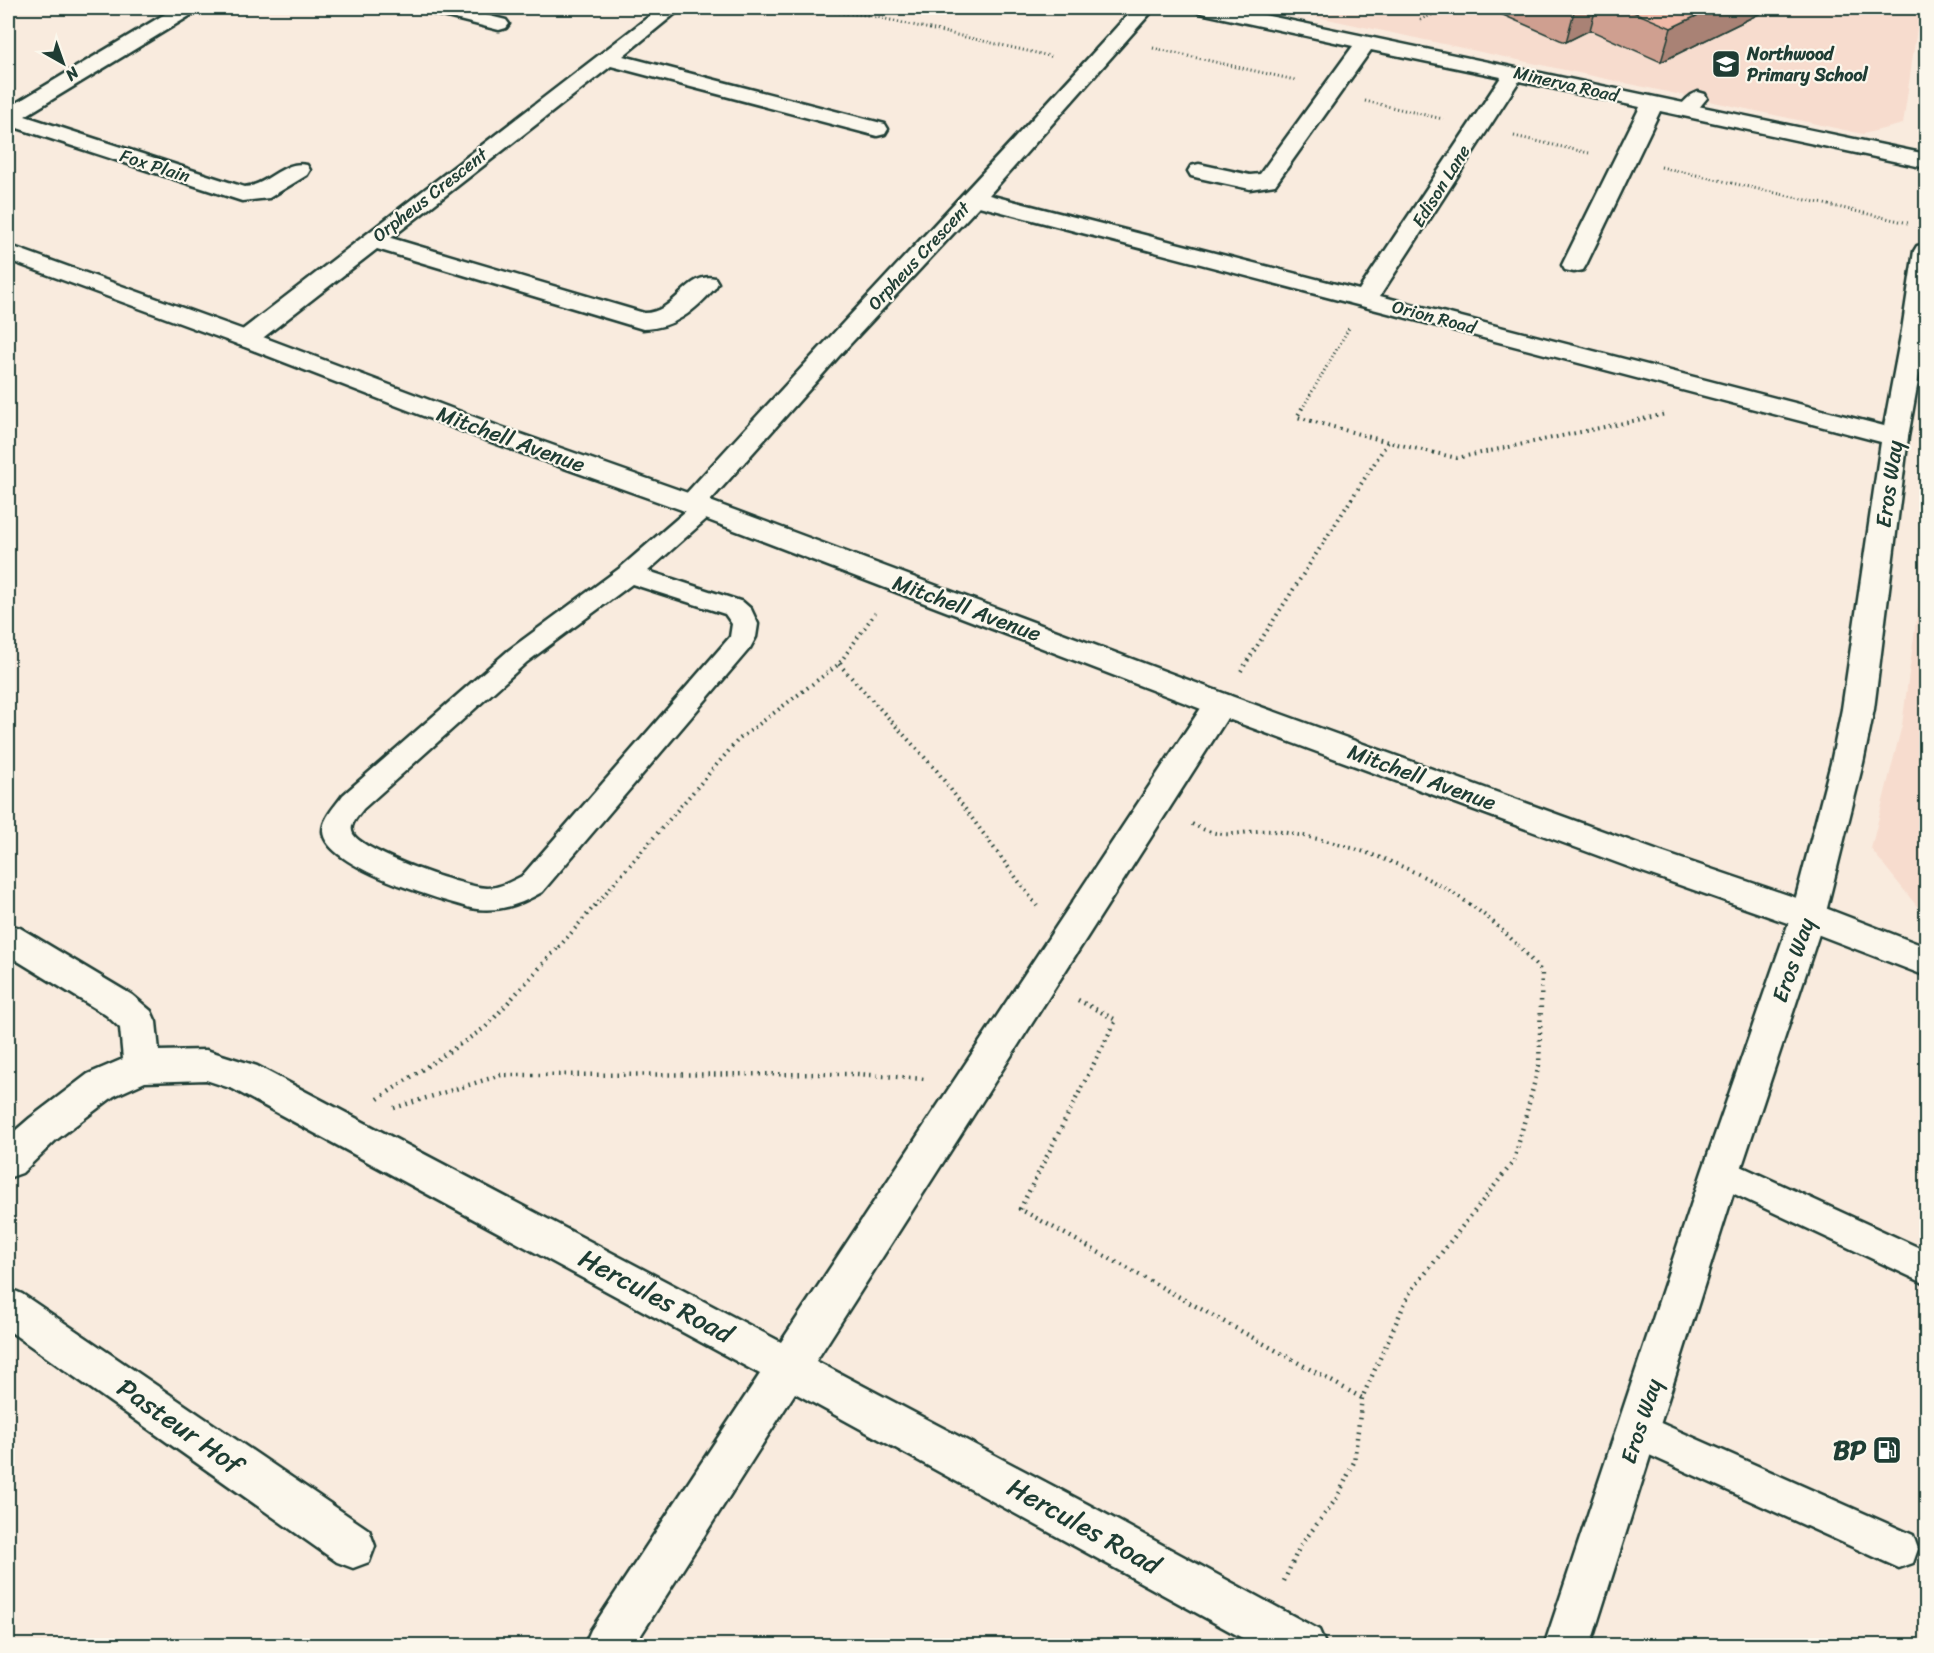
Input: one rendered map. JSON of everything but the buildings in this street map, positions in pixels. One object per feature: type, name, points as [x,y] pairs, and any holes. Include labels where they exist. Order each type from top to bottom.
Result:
[{"type":"street","points":[[8,118],[189,8]]},
{"type":"street","points":[[434,8],[499,24]]},
{"type":"street","name":"Orpheus Crescent","points":[[246,339],[672,8]]},
{"type":"street","name":"Orpheus Crescent","points":[[698,507],[830,351],[974,198],[1145,8]]},
{"type":"street","name":"Minerva Road","points":[[1205,8],[1652,104],[1692,105],[1926,161]]},
{"type":"street","points":[[1199,171],[1250,182],[1268,180],[1366,42]]},
{"type":"street","points":[[607,58],[877,129]]},
{"type":"street","name":"Edison Lane","points":[[1366,300],[1514,73]]},
{"type":"street","points":[[1574,265],[1652,104]]},
{"type":"street","name":"Fox Plain","points":[[8,118],[242,194],[261,194],[299,170]]},
{"type":"street","name":"Orion Road","points":[[974,198],[1895,437]]},
{"type":"street","points":[[372,240],[643,321],[653,322],[671,316],[706,283]]},
{"type":"street","name":"Mitchell Avenue","points":[[8,252],[246,339],[489,432],[1228,692],[1649,861],[1808,916],[1926,962]]},
{"type":"street","name":"Eros Way","points":[[1568,1646],[1721,1172],[1808,916],[1847,763],[1858,709],[1895,437],[1915,330],[1926,252]]},
{"type":"street","points":[[607,1646],[971,1083],[1228,692]]},
{"type":"street","points":[[8,938],[119,1005],[138,1022],[142,1067]]},
{"type":"street","name":"Hercules Road","points":[[8,1161],[43,1129],[101,1085],[142,1067],[206,1065],[235,1074],[787,1366],[1303,1646]]},
{"type":"street","name":"Pasteur Hof","points":[[8,1307],[353,1546]]},
{"type":"lane","points":[[629,574],[734,608],[745,620],[746,633],[741,642],[667,730],[532,884],[504,898],[481,899],[402,875],[354,853],[342,844],[338,834],[340,819],[353,802],[518,656],[629,574],[698,507]]},
{"type":"lane","points":[[1721,1172],[1926,1268]]},
{"type":"lane","points":[[1638,1431],[1899,1549]]},
{"type":"path","points":[[8,14],[20,8]]},
{"type":"path","points":[[783,8],[868,15],[1092,65]]},
{"type":"path","points":[[1116,39],[1332,89],[1353,98],[1478,128],[1625,161],[1673,169],[1915,225]]},
{"type":"path","points":[[1366,300],[1297,417],[1457,458],[1700,407],[1714,389]]},
{"type":"path","points":[[1228,692],[1388,442]]},
{"type":"path","points":[[337,1126],[486,1027],[612,888],[738,740],[839,664],[877,610]]},
{"type":"path","points":[[839,664],[936,771],[1063,942],[1066,993],[1116,1020],[1020,1209],[1362,1398]]},
{"type":"path","points":[[1152,807],[1221,836],[1270,830],[1304,835],[1389,860],[1448,892],[1487,918],[1528,954],[1542,972],[1539,1065],[1514,1161],[1409,1294],[1362,1398],[1354,1462],[1337,1498],[1300,1546],[1281,1588]]},
{"type":"path","points":[[337,1126],[501,1075],[857,1074],[971,1083]]},
{"type":"shaded area","name":"Northwood Primary School","points":[[1276,8],[1920,8],[1903,124],[1863,134]]},
{"type":"shaded area","points":[[1926,548],[1926,912],[1920,910],[1871,849],[1902,725]]},
{"type":"place","name":"Northwood Primary School","points":[[1726,64]]},
{"type":"place","name":"BP","points":[[1887,1450]]}]
